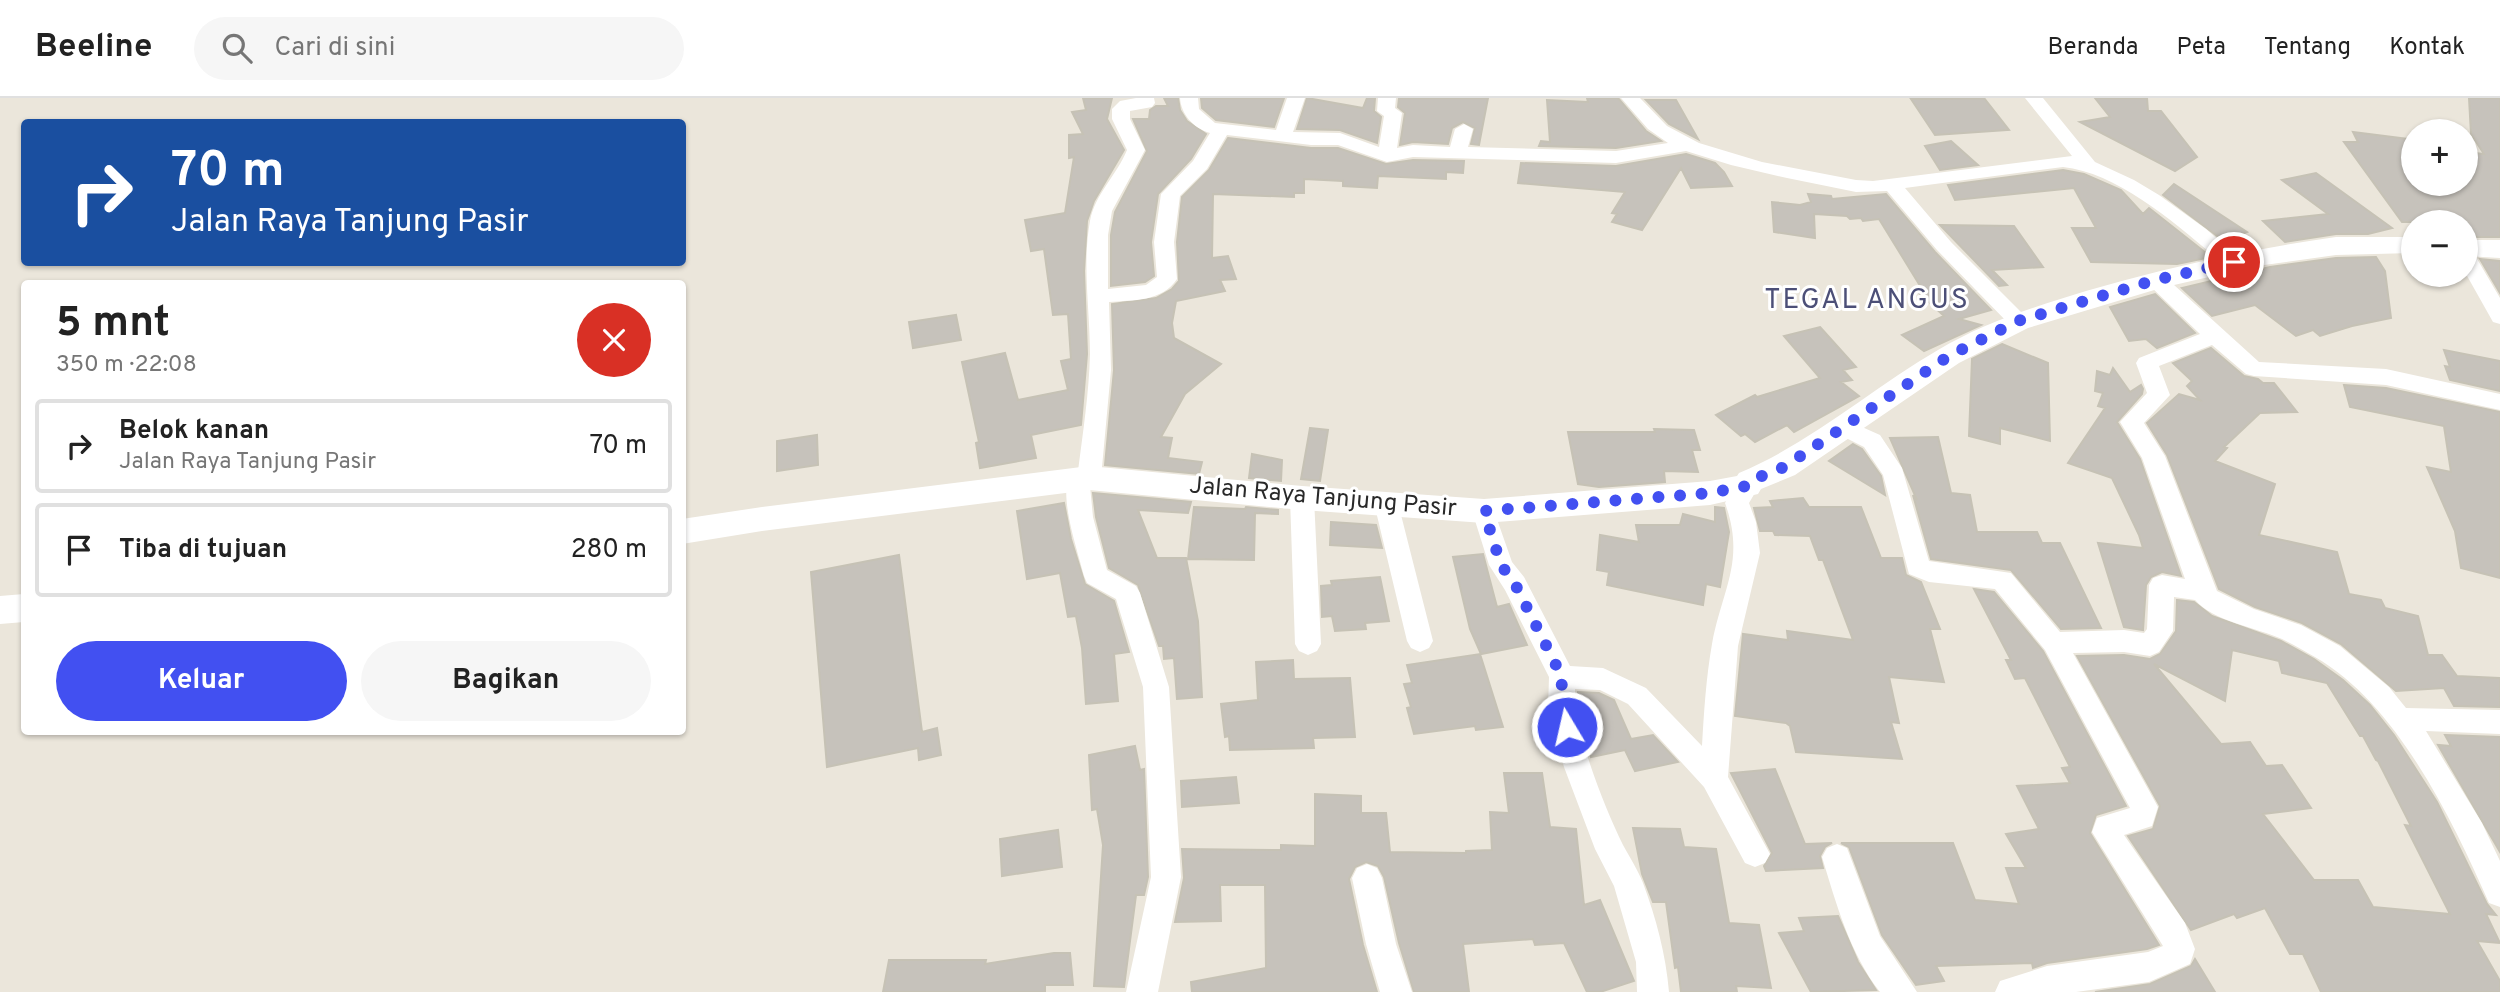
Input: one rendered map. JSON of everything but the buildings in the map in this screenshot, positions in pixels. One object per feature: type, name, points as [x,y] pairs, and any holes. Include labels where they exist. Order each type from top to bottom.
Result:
[{"type":"street","points":[[1142,992],[1166,877],[1156,687],[1127,593],[1096,576],[1081,517],[1083,479],[1100,371],[1096,274],[1101,221],[1106,198],[1125,175],[1136,150],[1121,119],[1121,109],[1126,105],[1146,103],[1145,98]]},
{"type":"street","points":[[1189,98],[1190,111],[1199,121],[1220,129],[1311,139],[1340,139],[1387,156],[1413,151],[1616,158],[1689,145]]},
{"type":"street","points":[[1283,135],[1296,98]]},
{"type":"street","points":[[1387,98],[1386,111],[1393,113],[1387,156]]},
{"type":"street","points":[[1630,98],[1660,129],[1689,145],[1744,161],[1845,184],[1874,187],[2063,161],[2087,162]]},
{"type":"street","points":[[2034,98],[2087,162],[2187,224],[2234,262]]},
{"type":"street","points":[[1097,298],[1151,291],[1167,279],[1164,242],[1171,194],[1210,153],[1220,129]]},
{"type":"street","points":[[1457,153],[1464,129]]},
{"type":"street","points":[[1891,184],[1944,246],[2018,321]]},
{"type":"street","name":"Jalan Raya Tanjung Pasir","points":[[686,531],[1083,479],[1484,511],[1710,493],[1747,486],[1750,481],[1784,467],[1949,356],[2018,321],[2155,280],[2234,262],[2336,246],[2401,245]]},
{"type":"street","points":[[2478,248],[2500,249]]},
{"type":"street","points":[[2478,278],[2500,317]]},
{"type":"street","points":[[2155,280],[2254,369],[2386,377],[2500,402]]},
{"type":"street","points":[[2216,336],[2147,363],[2159,395],[2131,422],[2153,456],[2180,524],[2202,591],[2208,598],[2245,616],[2292,632],[2331,654],[2380,695],[2418,742],[2472,832],[2500,893]]},
{"type":"street","points":[[1844,427],[1872,441],[1894,474],[1918,567],[1929,572],[2002,580],[2054,643],[2144,807],[2142,817],[2107,827],[2107,837],[2174,933],[2180,949],[2176,958],[2149,967],[2047,981],[2011,992]]},
{"type":"street","points":[[1714,778],[1728,627],[1747,569],[1747,526],[1737,503],[1747,486]]},
{"type":"street","points":[[1302,498],[1308,644]]},
{"type":"street","points":[[1386,503],[1420,641]]},
{"type":"street","points":[[1484,511],[1501,565],[1515,584],[1562,677],[1561,708],[1578,767],[1610,849],[1628,883],[1651,962],[1653,992]]},
{"type":"street","points":[[2054,643],[2124,641],[2150,645],[2161,631],[2162,585],[2202,591]]},
{"type":"street","points":[[0,610],[21,607]]},
{"type":"street","points":[[1562,677],[1603,679],[1637,696],[1714,778],[1755,854]]},
{"type":"street","points":[[2399,719],[2500,722]]},
{"type":"street","points":[[1837,857],[1857,921],[1891,981],[1901,992]]},
{"type":"street","points":[[1367,878],[1381,944],[1396,992]]},
{"type":"district","name":"TEGAL ANGUS","points":[[1867,301]]},
{"type":"route","points":[[1567,727],[1561,708],[1562,677],[1515,584],[1501,565],[1484,511],[1710,493],[1747,486],[1750,481],[1784,467],[1949,356],[2018,321],[2155,280],[2234,262]]}]
